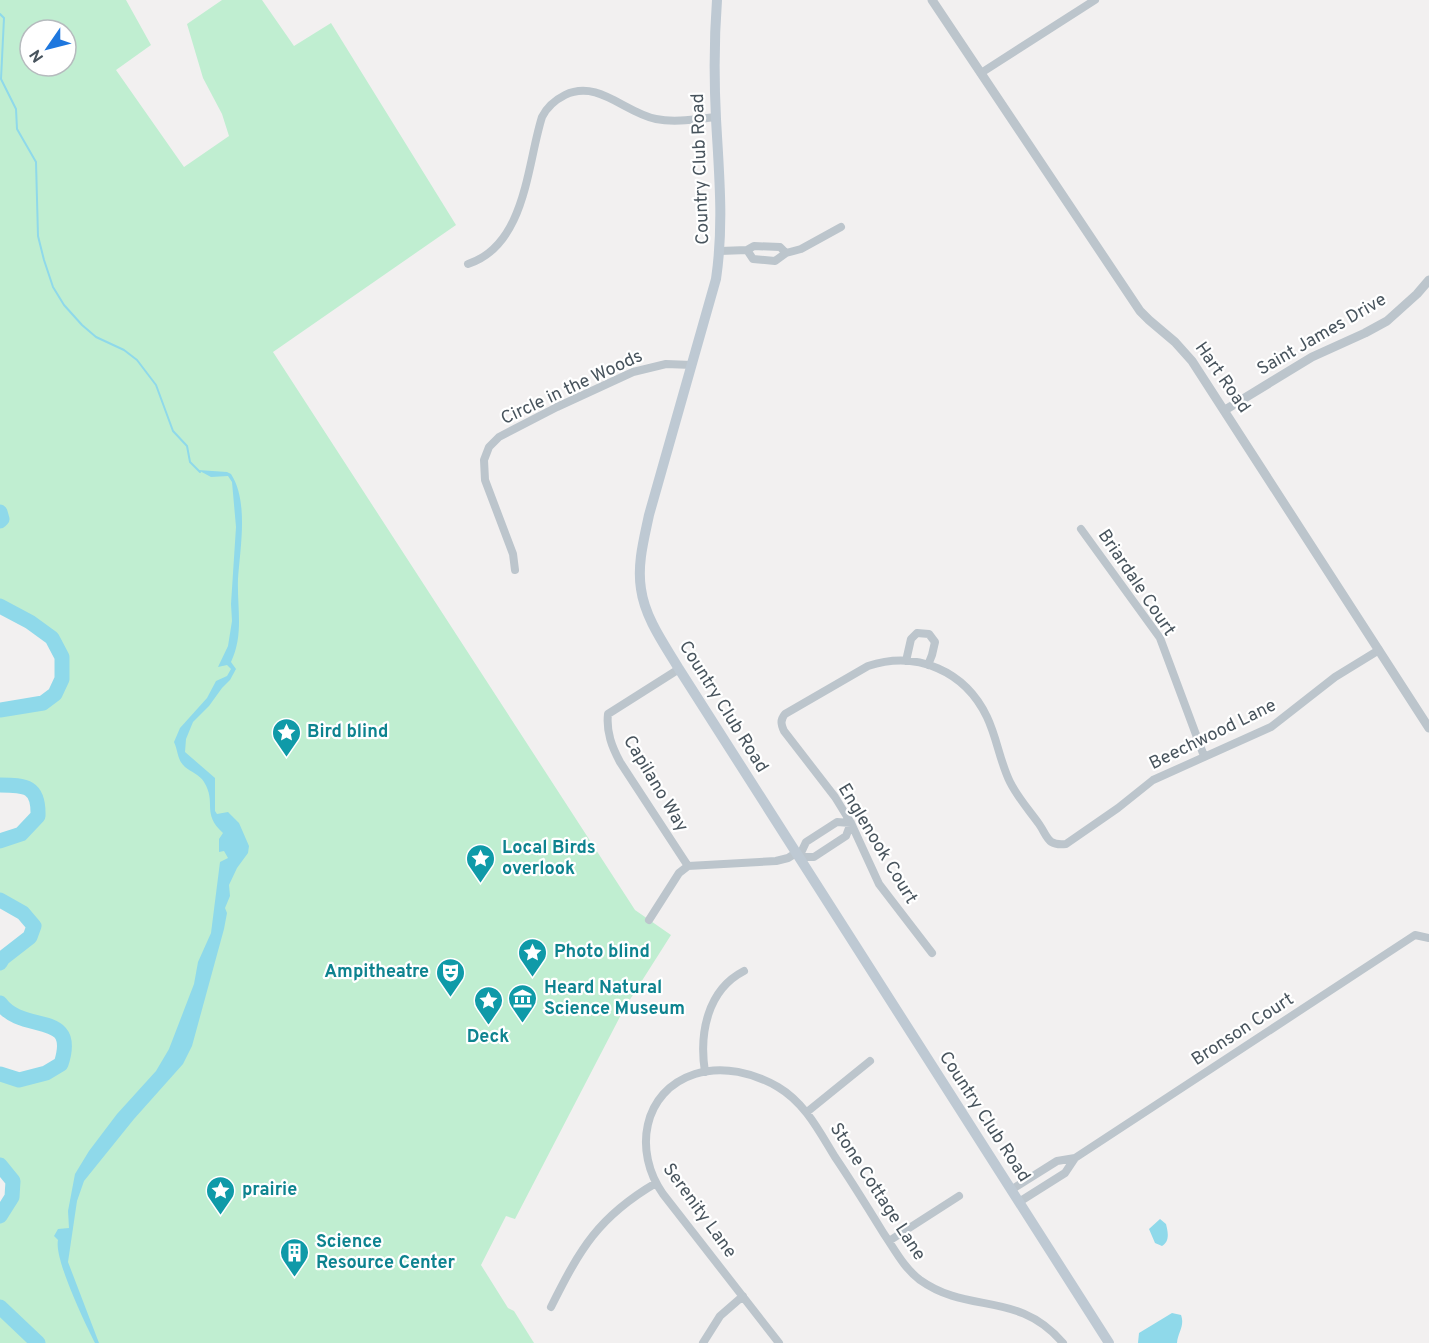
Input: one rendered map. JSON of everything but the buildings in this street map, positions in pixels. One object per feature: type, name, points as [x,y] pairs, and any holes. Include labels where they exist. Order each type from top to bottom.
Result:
[{"type":"main road","name":"Country Club Road","points":[[717,0],[714,37],[722,215],[720,251],[716,279],[649,515],[641,554],[641,589],[652,622],[679,669],[1110,1343]]},
{"type":"street","name":"Hart Road","points":[[932,0],[1140,311],[1175,342],[1192,361],[1226,410],[1429,728]]},
{"type":"street","points":[[981,73],[1095,0]]},
{"type":"street","points":[[468,264],[480,260],[489,253],[514,217],[524,195],[542,117],[557,100],[575,92],[594,91],[636,113],[652,118],[667,121],[716,117]]},
{"type":"street","points":[[747,250],[753,259],[775,261],[841,227]]},
{"type":"street","points":[[720,251],[747,250],[754,246],[780,247],[786,254]]},
{"type":"street","name":"Saint James Drive","points":[[1226,410],[1312,357],[1387,321],[1429,280]]},
{"type":"street","name":"Circle in the Woods","points":[[515,570],[513,554],[485,480],[484,459],[489,447],[499,437],[633,372],[666,364],[692,365]]},
{"type":"street","name":"Briardale Court","points":[[1081,529],[1160,638],[1204,756]]},
{"type":"street","points":[[906,661],[911,639],[917,633],[929,634],[935,642],[928,664]]},
{"type":"street","name":"Beechwood Lane","points":[[782,718],[785,714],[868,666],[906,661],[937,667],[958,678],[978,700],[1014,789],[1050,842],[1057,845],[1066,844],[1153,780],[1271,727],[1335,677],[1379,650]]},
{"type":"street","name":"Capilano Way","points":[[679,669],[608,714],[609,734],[620,762],[688,866]]},
{"type":"street","name":"Englenook Court","points":[[782,718],[781,724],[793,744],[835,797],[851,823],[879,884],[932,953]]},
{"type":"street","points":[[649,920],[679,873],[688,866],[776,861],[798,855],[814,857],[846,836],[851,823],[837,822],[806,842],[798,855]]},
{"type":"street","name":"Bronson Court","points":[[1019,1202],[1065,1173],[1075,1158],[1415,935],[1429,938]]},
{"type":"street","points":[[705,1072],[703,1038],[709,1014],[726,983],[744,971]]},
{"type":"street","points":[[807,1112],[870,1061]]},
{"type":"street","name":"Stone Cottage Lane","points":[[705,1072],[733,1071],[763,1079],[792,1096],[807,1112],[911,1272],[935,1289],[956,1298],[1002,1305],[1024,1313],[1046,1326],[1063,1343]]},
{"type":"street","name":"Serenity Lane","points":[[705,1072],[694,1074],[674,1085],[659,1100],[646,1132],[645,1153],[648,1166],[656,1183],[779,1343]]},
{"type":"street","name":"Bronson Court","points":[[1011,1190],[1057,1161],[1075,1158]]},
{"type":"street","points":[[551,1306],[577,1256],[598,1228],[621,1206],[656,1183]]},
{"type":"street","points":[[889,1241],[959,1196]]},
{"type":"street","points":[[702,1343],[720,1316],[743,1296]]},
{"type":"green space","points":[[0,0],[126,0],[151,45],[116,70],[184,167],[229,136],[222,114],[203,78],[187,24],[222,0],[262,0],[294,46],[331,23],[456,225],[273,352],[635,910],[671,935],[624,1009],[515,1219],[506,1216],[481,1265],[508,1308],[514,1311],[534,1343],[0,1343],[0,1219],[12,1199],[14,1181],[0,1164],[0,1075],[19,1081],[46,1074],[62,1065],[66,1047],[63,1035],[55,1028],[20,1018],[9,1012],[0,1002],[2,959],[27,937],[35,926],[23,912],[0,899],[0,843],[22,834],[39,816],[39,806],[30,788],[18,784],[0,784],[0,711],[43,704],[56,695],[63,680],[63,657],[52,638],[0,605],[0,523],[3,520],[0,509]]},
{"type":"water","points":[[198,470],[227,472],[231,474],[237,485],[242,511],[238,579],[239,631],[231,662],[236,669],[209,706],[193,722],[186,739],[185,752],[215,778],[215,811],[217,814],[228,812],[239,823],[249,846],[248,853],[237,868],[229,885],[230,896],[225,908],[227,913],[224,929],[192,1046],[183,1064],[134,1119],[84,1181],[77,1201],[68,1262],[99,1343],[95,1343],[65,1276],[58,1240],[54,1236],[58,1229],[69,1228],[68,1211],[75,1174],[89,1151],[117,1114],[156,1071],[169,1049],[194,984],[198,962],[211,933],[220,862],[228,858],[224,851],[219,852],[219,839],[223,833],[213,820],[208,789],[200,777],[182,764],[174,742],[180,728],[207,698],[216,681],[227,676],[231,669],[227,665],[218,667],[228,646],[232,621],[236,527],[232,482],[228,476],[211,477]]},
{"type":"water","points":[[1160,1219],[1166,1224],[1168,1233],[1166,1242],[1162,1246],[1155,1243],[1149,1229]]},
{"type":"water","points":[[1172,1313],[1181,1315],[1182,1319],[1177,1343],[1138,1343],[1139,1333]]},
{"type":"waterway","points":[[0,14],[4,18],[1,79],[16,109],[17,129],[36,162],[38,236],[53,287],[64,305],[82,325],[96,337],[124,350],[137,360],[156,385],[173,431],[187,446],[190,462],[200,472]]},
{"type":"waterway","points":[[0,512],[2,519],[0,521]]},
{"type":"waterway","points":[[0,606],[30,622],[52,638],[62,657],[62,679],[55,694],[43,703],[0,710]]},
{"type":"waterway","points":[[0,785],[29,789],[36,798],[38,806],[38,816],[21,834],[0,841]]},
{"type":"waterway","points":[[0,900],[23,913],[34,926],[30,937],[3,958],[0,963]]},
{"type":"waterway","points":[[0,1003],[10,1013],[56,1029],[62,1036],[64,1047],[61,1064],[46,1073],[19,1080],[0,1074]]},
{"type":"waterway","points":[[0,1165],[13,1181],[12,1197],[0,1216]]},
{"type":"waterway","points":[[0,1307],[38,1343]]},
{"type":"place","name":"Bird blind","points":[[286,758]]},
{"type":"place","name":"Local Birds overlook","points":[[481,884]]},
{"type":"place","name":"Photo blind","points":[[533,978]]},
{"type":"place","name":"Ampitheatre","points":[[450,998]]},
{"type":"place","name":"Heard Natural Science Museum","points":[[523,1024]]},
{"type":"place","name":"Deck","points":[[488,1026]]},
{"type":"place","name":"prairie","points":[[221,1216]]},
{"type":"place","name":"Science Resource Center","points":[[295,1278]]}]
